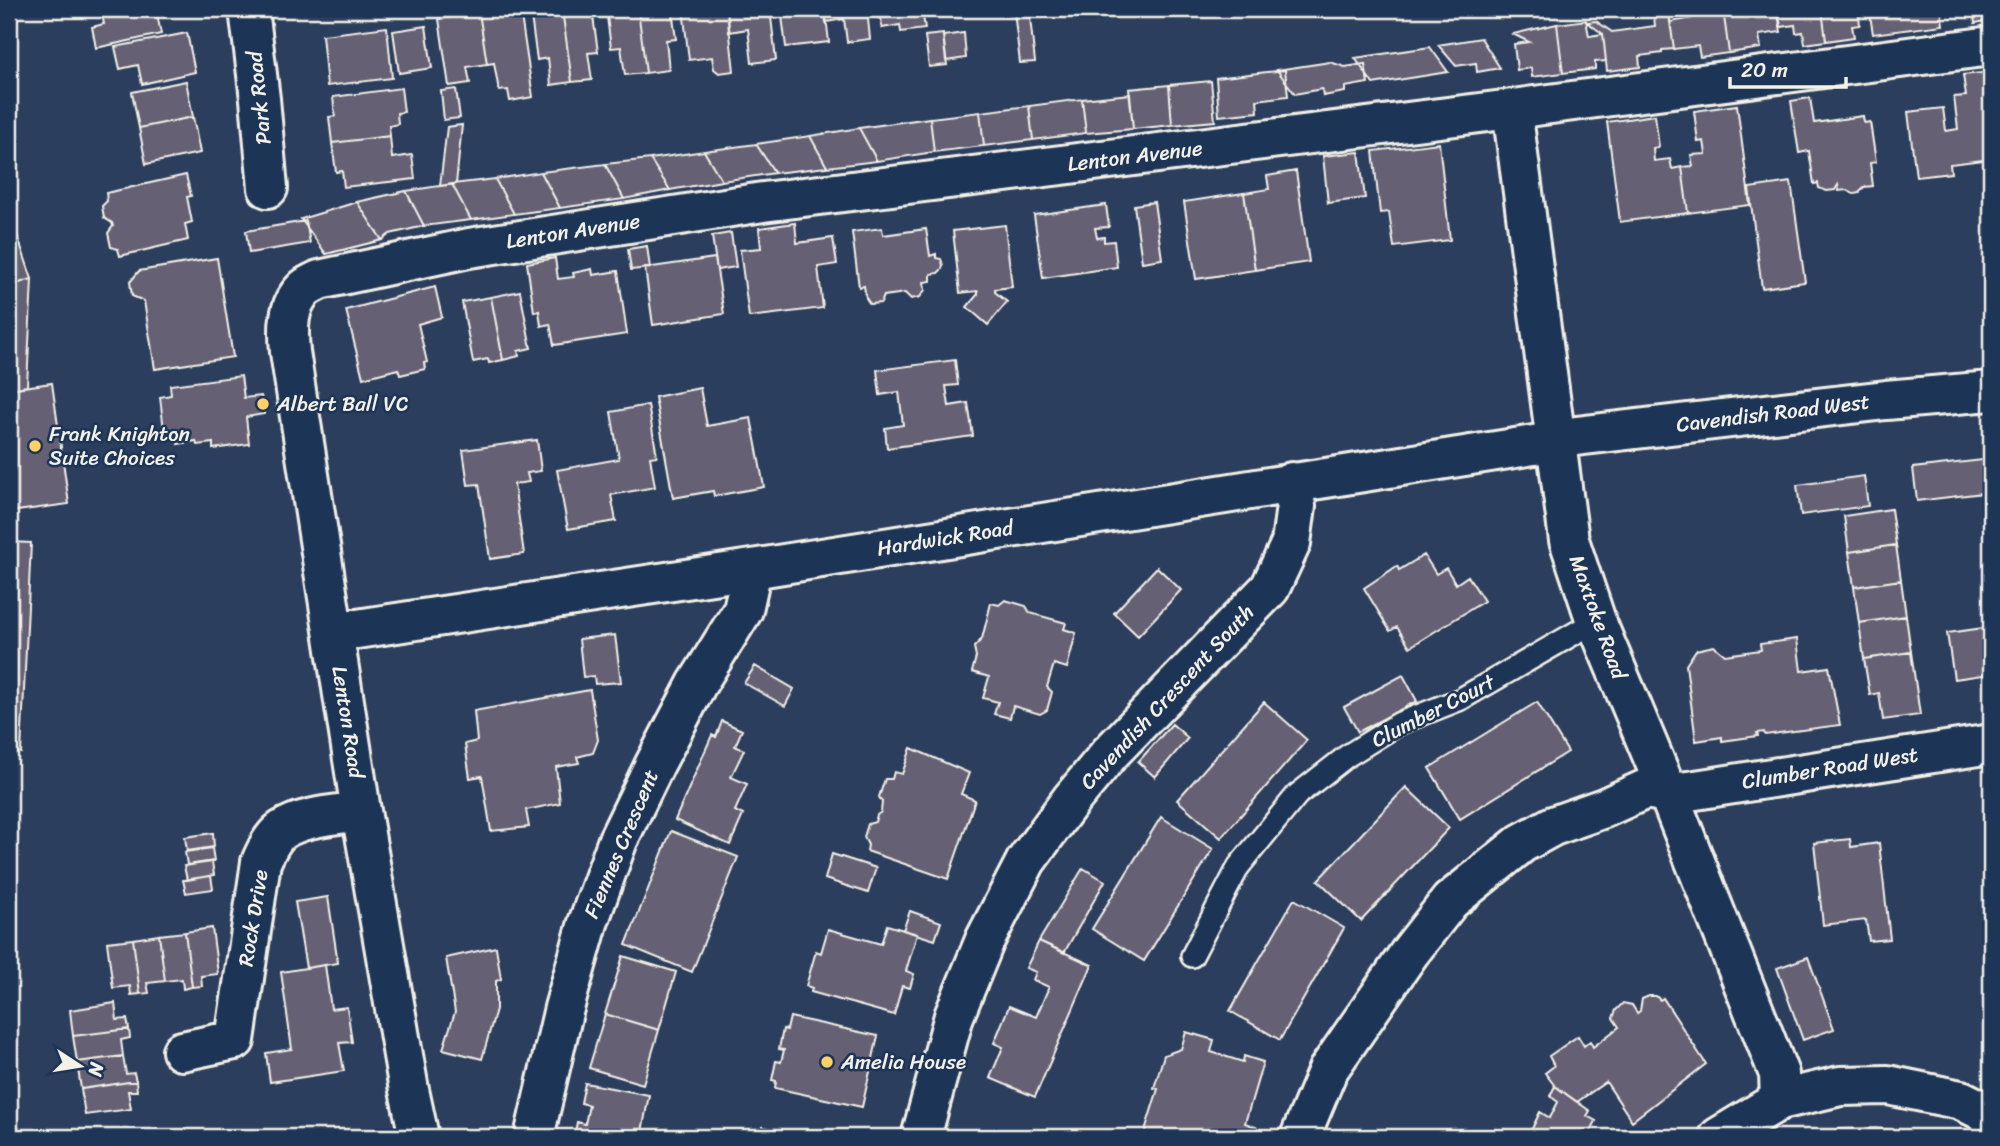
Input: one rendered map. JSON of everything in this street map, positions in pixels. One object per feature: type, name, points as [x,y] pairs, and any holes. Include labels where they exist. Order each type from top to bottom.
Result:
[{"type":"street","name":"Park Road","points":[[249,9],[268,188]]},
{"type":"street","name":"Lenton Avenue","points":[[293,306],[304,288],[318,280],[469,248],[762,202],[1512,109],[1991,46]]},
{"type":"street","name":"Maxtoke Road","points":[[1512,109],[1569,540],[1596,621],[1668,793],[1779,1073],[1780,1100]]},
{"type":"street","name":"Lenton Road","points":[[293,306],[288,331],[290,352],[361,811],[408,1090],[419,1137]]},
{"type":"street","name":"Cavendish Road West","points":[[1555,441],[1576,436],[1886,400],[1991,391]]},
{"type":"street","name":"Hardwick Road","points":[[333,629],[357,629],[752,569],[1555,441]]},
{"type":"street","name":"Cavendish Crescent South","points":[[921,1137],[954,1016],[985,940],[1027,861],[1110,752],[1270,588],[1291,543],[1296,506],[1292,482]]},
{"type":"street","name":"Fiennes Crescent","points":[[534,1137],[584,935],[618,840],[697,684],[743,610],[752,569]]},
{"type":"street","name":"Clumber Road West","points":[[1300,1137],[1328,1070],[1410,952],[1450,901],[1522,843],[1553,826],[1604,808],[1646,789],[1668,793],[1689,791],[1991,744]]},
{"type":"street","name":"Rock Drive","points":[[182,1051],[235,1040],[261,862],[268,846],[281,831],[309,819],[361,811]]},
{"type":"street","points":[[1719,1137],[1780,1100],[1840,1086],[1888,1084],[1961,1100],[1991,1115]]},
{"type":"lane","name":"Clumber Court","points":[[1192,956],[1239,866],[1297,795],[1348,756],[1400,723],[1461,699],[1596,621]]},
{"type":"green space","points":[[1876,1128],[1928,1137],[1801,1137],[1841,1129]]},
{"type":"building","points":[[101,9],[156,9],[161,34],[96,48],[92,27],[104,24]]},
{"type":"building","points":[[520,9],[533,97],[510,101],[508,90],[499,91],[494,63],[487,64],[479,12]]},
{"type":"building","points":[[530,9],[562,9],[572,82],[551,85],[548,58],[537,60]]},
{"type":"building","points":[[562,9],[592,9],[598,52],[588,53],[592,80],[572,82]]},
{"type":"building","points":[[606,9],[638,9],[646,73],[625,75],[621,47],[611,48]]},
{"type":"building","points":[[638,9],[672,9],[676,39],[666,40],[669,70],[646,73]]},
{"type":"building","points":[[683,9],[727,9],[734,71],[719,73],[714,69],[712,57],[689,60]]},
{"type":"building","points":[[727,9],[770,9],[776,60],[752,63],[748,29],[729,32]]},
{"type":"building","points":[[781,9],[825,9],[829,42],[786,47]]},
{"type":"building","points":[[825,9],[867,9],[870,39],[847,42],[844,19],[826,22]]},
{"type":"building","points":[[877,9],[922,9],[925,29],[901,32],[900,25],[882,28]]},
{"type":"building","points":[[958,9],[1002,9],[1002,10],[959,15]]},
{"type":"building","points":[[1029,9],[1035,62],[1020,63],[1014,11]]},
{"type":"building","points":[[1074,9],[1089,9],[1090,16],[1075,18]]},
{"type":"building","points":[[1692,9],[1723,9],[1729,53],[1700,57],[1698,46],[1674,49],[1670,22],[1694,18]]},
{"type":"building","points":[[1723,9],[1765,9],[1766,15],[1778,14],[1781,32],[1759,35],[1761,48],[1729,53]]},
{"type":"building","points":[[1778,9],[1822,9],[1826,41],[1805,44],[1803,32],[1796,33],[1795,25],[1781,27]]},
{"type":"building","points":[[1822,9],[1869,9],[1870,15],[1859,16],[1860,25],[1852,26],[1854,37],[1826,41]]},
{"type":"building","points":[[1869,9],[1941,9],[1943,25],[1873,34]]},
{"type":"building","points":[[1973,9],[1991,9],[1991,20],[1975,23]]},
{"type":"building","points":[[479,12],[487,64],[467,67],[470,83],[449,86],[439,19]]},
{"type":"building","points":[[1669,14],[1674,49],[1639,56],[1640,67],[1607,71],[1603,34],[1587,22],[1596,21],[1612,32],[1655,26],[1654,16]]},
{"type":"building","points":[[1586,20],[1589,36],[1603,34],[1606,61],[1595,62],[1595,69],[1563,73],[1557,24]]},
{"type":"building","points":[[1557,24],[1563,73],[1532,77],[1531,68],[1517,70],[1514,44],[1529,42],[1513,34]]},
{"type":"building","points":[[426,26],[432,68],[399,73],[393,31]]},
{"type":"building","points":[[387,27],[392,78],[327,86],[322,35]]},
{"type":"building","points":[[187,33],[195,72],[142,84],[138,65],[120,69],[115,47]]},
{"type":"building","points":[[964,33],[966,58],[946,61],[943,36]]},
{"type":"building","points":[[943,34],[947,65],[929,67],[925,36]]},
{"type":"building","points":[[1481,38],[1500,68],[1477,72],[1476,63],[1456,66],[1438,45]]},
{"type":"building","points":[[1430,47],[1448,72],[1373,84],[1355,58]]},
{"type":"building","points":[[1330,62],[1345,67],[1365,64],[1368,83],[1345,87],[1345,92],[1323,96],[1322,89],[1295,94],[1277,70]]},
{"type":"building","points":[[1285,70],[1288,96],[1257,100],[1258,112],[1219,116],[1216,78]]},
{"type":"building","points":[[1991,72],[1991,159],[1950,164],[1951,173],[1916,177],[1908,112],[1943,108],[1946,131],[1958,129],[1954,97],[1966,96],[1963,75]]},
{"type":"building","points":[[186,81],[193,117],[139,128],[132,92]]},
{"type":"building","points":[[1211,81],[1215,121],[1172,125],[1169,85]]},
{"type":"building","points":[[1169,85],[1172,125],[1133,129],[1129,89]]},
{"type":"building","points":[[401,88],[404,112],[397,113],[398,124],[389,126],[390,136],[332,143],[329,117],[335,116],[333,97]]},
{"type":"building","points":[[456,89],[460,118],[444,120],[441,91]]},
{"type":"building","points":[[1130,94],[1133,129],[1086,133],[1082,99]]},
{"type":"building","points":[[1810,98],[1814,123],[1863,116],[1864,123],[1870,122],[1876,162],[1870,163],[1873,186],[1864,187],[1854,194],[1847,190],[1839,191],[1838,185],[1835,190],[1827,191],[1819,188],[1818,183],[1814,184],[1809,151],[1799,153],[1791,101]]},
{"type":"building","points":[[1082,99],[1086,133],[1033,140],[1029,106]]},
{"type":"building","points":[[1737,105],[1750,205],[1688,213],[1682,167],[1693,166],[1691,155],[1706,154],[1704,141],[1698,142],[1694,111]]},
{"type":"building","points":[[1029,106],[1033,140],[984,146],[980,112]]},
{"type":"building","points":[[980,112],[984,146],[934,152],[930,118]]},
{"type":"building","points":[[1655,115],[1659,147],[1653,148],[1654,161],[1670,159],[1672,169],[1682,167],[1688,213],[1620,222],[1607,122]]},
{"type":"building","points":[[193,117],[200,153],[146,164],[139,128]]},
{"type":"building","points":[[930,118],[934,152],[877,161],[859,128]]},
{"type":"building","points":[[462,125],[456,184],[440,186],[447,127]]},
{"type":"building","points":[[859,128],[877,161],[827,167],[810,136]]},
{"type":"building","points":[[390,136],[392,158],[412,155],[415,179],[344,187],[342,171],[336,172],[332,143]]},
{"type":"building","points":[[810,136],[827,167],[775,173],[756,144]]},
{"type":"building","points":[[1439,143],[1450,240],[1394,247],[1389,212],[1380,213],[1373,151]]},
{"type":"building","points":[[756,144],[775,173],[722,181],[704,151]]},
{"type":"building","points":[[704,151],[722,181],[670,190],[650,159]]},
{"type":"building","points":[[1359,152],[1365,198],[1328,203],[1323,156]]},
{"type":"building","points":[[650,159],[670,190],[624,199],[605,164]]},
{"type":"building","points":[[605,164],[624,199],[560,208],[541,172]]},
{"type":"building","points":[[1296,171],[1309,262],[1255,270],[1244,193],[1269,189],[1267,176]]},
{"type":"building","points":[[541,172],[560,208],[514,214],[495,179]]},
{"type":"building","points":[[186,175],[191,196],[187,197],[192,222],[185,224],[188,240],[120,256],[118,249],[111,247],[108,233],[112,223],[104,218],[102,206],[107,201],[106,193]]},
{"type":"building","points":[[495,179],[514,214],[471,220],[452,184]]},
{"type":"building","points":[[1791,182],[1805,282],[1762,288],[1749,188]]},
{"type":"building","points":[[452,184],[471,220],[424,226],[406,191]]},
{"type":"building","points":[[406,191],[424,226],[390,234],[382,240],[357,202]]},
{"type":"building","points":[[1244,193],[1255,270],[1196,279],[1184,202]]},
{"type":"building","points":[[357,202],[382,240],[326,254],[301,219]]},
{"type":"building","points":[[1154,202],[1162,259],[1142,262],[1134,205]]},
{"type":"building","points":[[1106,205],[1109,227],[1095,228],[1097,238],[1104,237],[1104,242],[1114,241],[1117,267],[1043,278],[1034,215]]},
{"type":"building","points":[[9,211],[32,279],[9,286]]},
{"type":"building","points":[[306,221],[310,243],[249,253],[246,231]]},
{"type":"building","points":[[795,223],[797,243],[833,238],[837,264],[818,267],[823,308],[749,317],[740,250],[761,248],[759,228]]},
{"type":"building","points":[[1005,225],[1012,287],[995,289],[1007,302],[988,325],[967,307],[978,291],[960,293],[953,231]]},
{"type":"building","points":[[882,228],[883,235],[926,229],[930,256],[936,254],[936,258],[941,259],[943,265],[938,273],[931,274],[931,281],[924,282],[925,290],[920,297],[911,299],[905,293],[884,296],[881,303],[870,304],[864,286],[859,287],[852,232]]},
{"type":"building","points":[[731,233],[736,267],[717,270],[712,236]]},
{"type":"building","points":[[647,246],[650,268],[631,270],[628,249]]},
{"type":"building","points":[[217,258],[233,357],[155,369],[144,301],[132,296],[130,282],[139,271]]},
{"type":"building","points":[[555,258],[558,279],[574,277],[573,273],[592,269],[593,275],[618,271],[627,334],[554,345],[550,324],[541,326],[539,311],[534,312],[527,263]]},
{"type":"building","points":[[715,258],[724,314],[653,325],[645,268]]},
{"type":"building","points":[[32,279],[27,386],[9,389],[9,286]]},
{"type":"building","points":[[435,287],[442,317],[418,324],[427,362],[424,363],[425,369],[400,375],[398,369],[363,378],[346,310]]},
{"type":"building","points":[[520,291],[531,348],[518,351],[519,356],[503,360],[491,297]]},
{"type":"building","points":[[491,297],[503,360],[473,362],[462,302]]},
{"type":"building","points":[[955,360],[958,385],[946,386],[949,406],[968,403],[973,436],[887,448],[885,428],[903,425],[899,392],[880,395],[877,370]]},
{"type":"building","points":[[241,376],[244,398],[261,396],[263,404],[264,414],[246,417],[249,444],[213,449],[213,443],[197,445],[196,441],[178,444],[176,429],[164,430],[160,397],[171,395],[170,385]]},
{"type":"building","name":"Frank Knighton Suite Choices","points":[[52,383],[69,504],[9,512],[9,389]]},
{"type":"building","points":[[700,388],[707,426],[751,418],[764,487],[714,496],[713,491],[673,498],[655,397]]},
{"type":"building","points":[[648,405],[657,456],[650,457],[655,487],[611,495],[616,521],[568,529],[557,470],[619,459],[611,412]]},
{"type":"building","points":[[537,440],[541,471],[527,473],[529,482],[514,484],[524,554],[490,559],[479,484],[468,485],[463,450]]},
{"type":"building","points":[[1991,459],[1991,492],[1917,501],[1913,468]]},
{"type":"building","points":[[1864,476],[1868,506],[1801,515],[1797,485]]},
{"type":"building","points":[[1891,509],[1896,545],[1849,552],[1844,516]]},
{"type":"building","points":[[9,542],[31,543],[21,753],[9,752]]},
{"type":"building","points":[[1896,545],[1901,580],[1854,587],[1849,552]]},
{"type":"building","points":[[1424,555],[1436,574],[1446,568],[1456,584],[1468,576],[1484,601],[1410,647],[1397,627],[1390,631],[1364,588],[1397,566],[1399,570]]},
{"type":"building","points":[[1157,567],[1181,590],[1138,636],[1114,613]]},
{"type":"building","points":[[1901,580],[1906,616],[1859,623],[1854,587]]},
{"type":"building","points":[[1005,600],[1026,606],[1030,613],[1066,623],[1064,629],[1076,633],[1067,668],[1054,664],[1047,687],[1052,692],[1047,710],[1040,714],[1013,706],[1010,718],[994,714],[998,702],[983,698],[989,677],[972,672],[976,657],[974,647],[982,639],[991,603],[999,605]]},
{"type":"building","points":[[1906,616],[1911,652],[1864,659],[1859,623]]},
{"type":"building","points":[[1991,627],[1991,674],[1990,674],[1984,628]]},
{"type":"building","points":[[1984,628],[1990,674],[1954,679],[1947,633]]},
{"type":"building","points":[[615,635],[621,682],[595,684],[594,676],[583,677],[579,639]]},
{"type":"building","points":[[1797,639],[1801,671],[1829,667],[1840,725],[1765,735],[1764,732],[1757,733],[1758,736],[1722,741],[1722,737],[1696,741],[1686,665],[1696,650],[1714,646],[1725,655],[1761,650],[1760,644]]},
{"type":"building","points":[[1911,652],[1920,715],[1883,720],[1879,693],[1870,695],[1864,659]]},
{"type":"building","points":[[755,666],[794,689],[785,706],[744,683]]},
{"type":"building","points":[[1403,675],[1417,701],[1358,732],[1344,707]]},
{"type":"building","points":[[590,690],[598,740],[593,753],[577,757],[579,763],[556,767],[560,803],[526,810],[529,827],[491,831],[482,776],[470,778],[465,744],[477,741],[474,711]]},
{"type":"building","points":[[1264,702],[1307,740],[1221,838],[1177,800]]},
{"type":"building","points":[[1537,702],[1568,752],[1460,819],[1429,768]]},
{"type":"building","points":[[722,721],[742,730],[735,746],[744,750],[731,777],[747,784],[735,811],[743,815],[730,845],[675,820],[712,735],[716,737]]},
{"type":"building","points":[[1172,724],[1188,738],[1155,777],[1138,762]]},
{"type":"building","points":[[911,748],[969,773],[961,794],[975,800],[948,879],[867,851],[868,845],[864,837],[868,824],[875,822],[881,812],[882,802],[879,797],[885,779],[892,779],[894,772],[902,774]]},
{"type":"building","points":[[1406,787],[1449,828],[1361,921],[1318,880]]},
{"type":"building","points":[[1161,817],[1213,849],[1144,961],[1092,929]]},
{"type":"building","points":[[671,831],[738,857],[692,972],[626,945]]},
{"type":"building","points":[[213,833],[214,847],[187,851],[185,837]]},
{"type":"building","points":[[1850,839],[1851,847],[1879,843],[1890,939],[1869,941],[1866,920],[1823,925],[1814,843]]},
{"type":"building","points":[[212,848],[214,861],[187,865],[185,852]]},
{"type":"building","points":[[832,854],[876,868],[868,893],[825,879]]},
{"type":"building","points":[[212,862],[214,875],[187,880],[184,866]]},
{"type":"building","points":[[1083,868],[1105,881],[1064,953],[1039,941]]},
{"type":"building","points":[[211,876],[213,889],[186,893],[183,880]]},
{"type":"building","points":[[328,897],[338,963],[306,968],[295,902]]},
{"type":"building","points":[[1294,899],[1344,928],[1280,1040],[1230,1011]]},
{"type":"building","points":[[910,911],[941,922],[935,940],[903,930]]},
{"type":"building","points":[[887,925],[917,934],[906,971],[914,974],[910,988],[902,986],[894,1015],[811,992],[812,988],[806,986],[816,951],[821,953],[828,929],[881,944]]},
{"type":"building","points":[[212,928],[218,974],[201,976],[202,986],[192,987],[185,932]]},
{"type":"building","points":[[185,932],[192,987],[183,989],[182,979],[165,981],[159,935]]},
{"type":"building","points":[[159,935],[165,981],[147,983],[149,993],[140,994],[133,939]]},
{"type":"building","points":[[133,939],[140,994],[131,995],[130,986],[113,988],[107,942]]},
{"type":"building","points":[[1039,941],[1092,965],[1035,1097],[990,1078],[1003,1047],[994,1043],[1009,1006],[1036,1017],[1049,987],[1033,980],[1036,972],[1026,968]]},
{"type":"building","points":[[496,947],[501,979],[496,981],[496,1009],[482,1059],[443,1049],[455,1012],[446,958]]},
{"type":"building","points":[[623,956],[676,972],[659,1030],[605,1014]]},
{"type":"building","points":[[1808,957],[1834,1029],[1803,1040],[1777,968]]},
{"type":"building","points":[[325,965],[331,1009],[347,1007],[352,1042],[339,1043],[344,1071],[270,1082],[266,1053],[292,1049],[281,972]]},
{"type":"building","points":[[1656,996],[1660,1000],[1663,998],[1706,1064],[1632,1121],[1606,1082],[1577,1102],[1555,1086],[1545,1073],[1554,1066],[1549,1056],[1578,1036],[1584,1046],[1590,1041],[1593,1047],[1619,1027],[1613,1018],[1623,1003],[1632,1005],[1637,1013],[1640,1011],[1642,999]]},
{"type":"building","points":[[115,1003],[117,1020],[127,1019],[129,1029],[73,1036],[70,1010]]},
{"type":"building","points":[[605,1014],[659,1030],[643,1084],[589,1068]]},
{"type":"building","name":"Amelia House","points":[[790,1017],[878,1036],[862,1107],[775,1088],[776,1081],[772,1080],[776,1061],[781,1062],[784,1050],[779,1049],[783,1029],[787,1030]]},
{"type":"building","points":[[129,1029],[130,1038],[121,1040],[123,1056],[77,1062],[73,1036]]},
{"type":"building","points":[[1186,1032],[1214,1040],[1211,1052],[1243,1062],[1244,1056],[1263,1062],[1245,1123],[1256,1127],[1253,1137],[1143,1137],[1158,1089],[1154,1088],[1164,1055],[1181,1049]]},
{"type":"building","points":[[123,1056],[126,1074],[134,1073],[136,1081],[81,1089],[77,1062]]},
{"type":"building","points":[[136,1081],[137,1091],[128,1091],[131,1109],[85,1115],[81,1089]]},
{"type":"building","points":[[585,1083],[649,1095],[641,1137],[574,1137],[577,1122],[585,1124],[589,1105],[581,1103]]},
{"type":"building","points":[[1555,1086],[1590,1111],[1587,1116],[1596,1121],[1588,1137],[1528,1137],[1540,1112],[1550,1118],[1558,1102],[1550,1096]]},
{"type":"building","points":[[763,1127],[819,1137],[761,1137]]},
{"type":"place","name":"Albert Ball VC","points":[[263,404]]},
{"type":"place","name":"Frank Knighton Suite Choices","points":[[35,446]]},
{"type":"place","name":"Amelia House","points":[[827,1062]]}]
